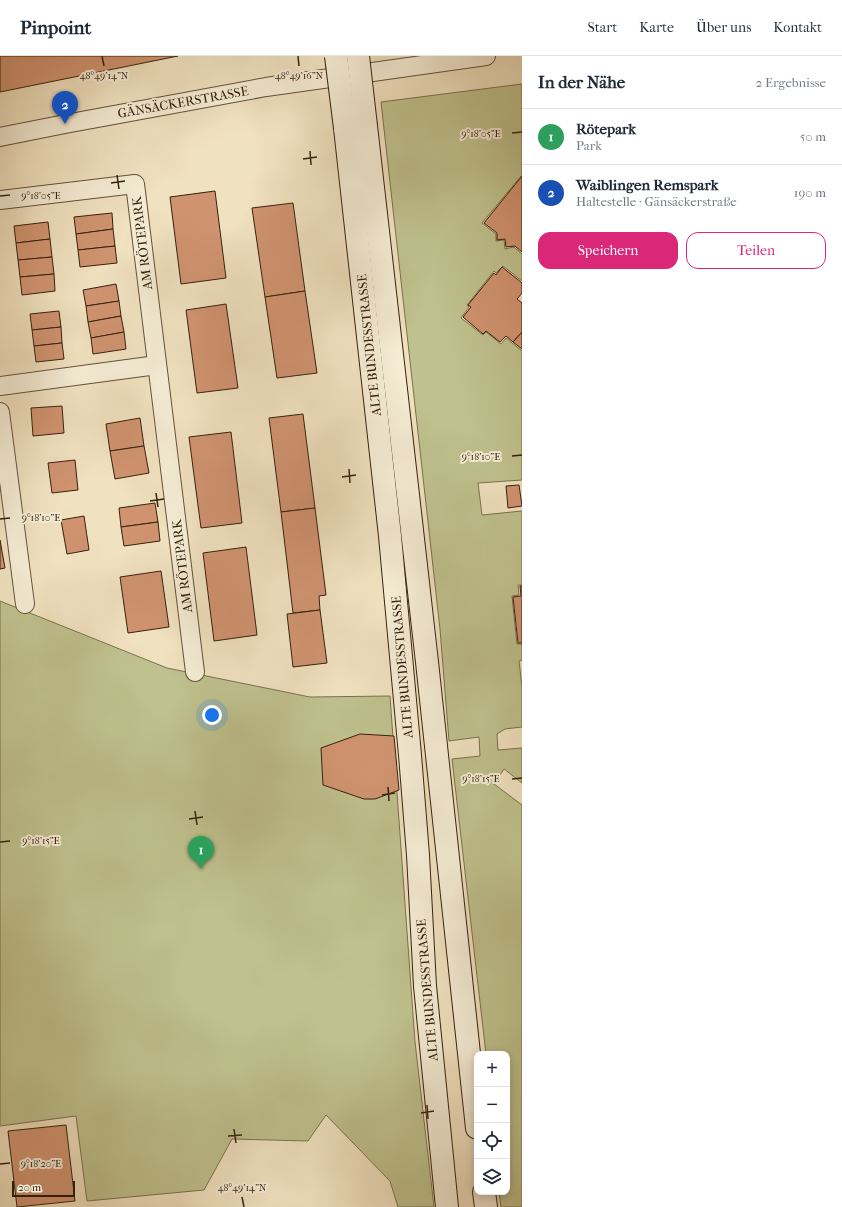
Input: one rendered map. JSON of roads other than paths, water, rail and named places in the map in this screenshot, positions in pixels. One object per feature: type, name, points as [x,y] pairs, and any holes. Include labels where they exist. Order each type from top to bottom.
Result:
[{"type":"main road","name":"ALTE BUNDESSTRASSE","points":[[336,56],[391,544],[417,840],[425,986],[447,1207]]},
{"type":"main road","name":"ALTE BUNDESSTRASSE","points":[[358,56],[427,662],[476,1123]]},
{"type":"main road","points":[[484,1195],[486,1207]]},
{"type":"street","name":"GÄNSÄCKERSTRASSE","points":[[0,137],[266,87],[486,56]]},
{"type":"street","name":"AM RÖTEPARK","points":[[0,200],[135,184],[195,672]]},
{"type":"street","points":[[0,386],[157,365]]},
{"type":"street","points":[[0,412],[24,604]]},
{"type":"place","name":"Waiblingen Remspark","points":[[65,124]]},
{"type":"place","name":"Rötepark","points":[[201,869]]}]
